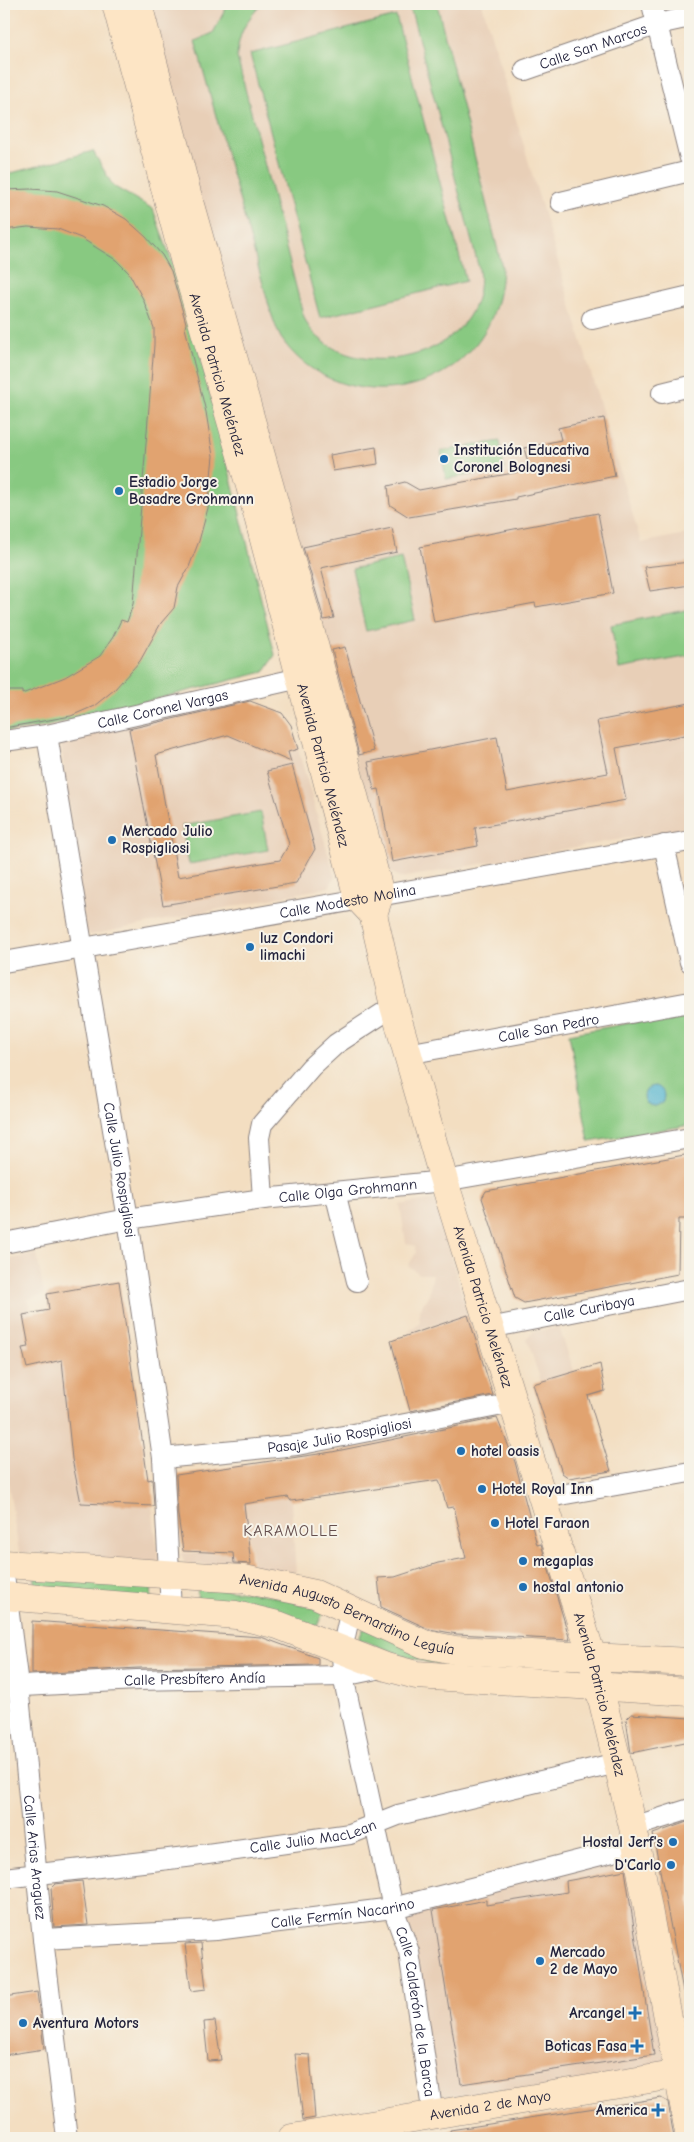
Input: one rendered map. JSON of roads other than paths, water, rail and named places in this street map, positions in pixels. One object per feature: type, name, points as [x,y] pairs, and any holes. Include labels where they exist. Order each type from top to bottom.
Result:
[{"type":"street","name":"Avenida Patricio Meléndez","points":[[116,4],[158,122]]},
{"type":"street","name":"Avenida Patricio Meléndez","points":[[138,4],[184,259],[250,486],[296,620],[370,902],[394,1006],[444,1181],[592,1657],[634,1836],[685,2073],[690,2138]]},
{"type":"street","points":[[652,4],[690,158]]},
{"type":"street","name":"Calle San Marcos","points":[[525,70],[658,24],[690,17]]},
{"type":"street","points":[[561,202],[690,170]]},
{"type":"street","points":[[592,319],[690,296]]},
{"type":"street","points":[[662,393],[690,386]]},
{"type":"street","name":"Calle Coronel Vargas","points":[[4,741],[47,734],[311,676]]},
{"type":"street","name":"Calle Julio Rospigliosi","points":[[47,734],[128,1219],[163,1458],[171,1610]]},
{"type":"street","name":"Calle Modesto Molina","points":[[4,962],[82,947],[370,902],[690,841]]},
{"type":"street","points":[[664,845],[690,962]]},
{"type":"street","name":"Calle San Pedro","points":[[408,1054],[690,1002]]},
{"type":"street","points":[[263,1199],[259,1138],[262,1124],[311,1067],[336,1044],[394,1006]]},
{"type":"street","name":"Calle Olga Grohmann","points":[[4,1243],[128,1219],[263,1199],[444,1181],[690,1138]]},
{"type":"street","points":[[335,1192],[357,1281]]},
{"type":"street","name":"Calle Curibaya","points":[[489,1328],[690,1289]]},
{"type":"street","name":"Pasaje Julio Rospigliosi","points":[[163,1458],[298,1445],[513,1403]]},
{"type":"street","points":[[543,1498],[690,1472]]},
{"type":"street","name":"Avenida Augusto Bernardino Leguía","points":[[4,1564],[244,1579],[274,1584],[315,1594],[424,1644],[499,1654],[690,1662]]},
{"type":"street","name":"Avenida Augusto Bernardino Leguía","points":[[5,1589],[171,1610],[245,1617],[278,1625],[342,1663],[386,1667],[416,1675],[690,1692]]},
{"type":"street","name":"Calle Arias Araguez","points":[[5,1589],[11,1686],[37,1874],[67,2138]]},
{"type":"street","points":[[342,1663],[351,1609]]},
{"type":"street","name":"Calle Presbítero Andía","points":[[11,1686],[342,1663]]},
{"type":"street","name":"Calle Calderón de la Barca","points":[[342,1663],[393,1908],[410,1952],[433,2116]]},
{"type":"street","name":"Calle Julio MacLean","points":[[4,1878],[186,1857],[350,1834],[398,1814],[617,1763]]},
{"type":"street","name":"Calle Fermín Nacarino","points":[[43,1939],[216,1930],[393,1908],[634,1836],[690,1809]]},
{"type":"street","name":"Avenida 2 de Mayo","points":[[292,2138],[353,2133],[433,2116],[685,2073]]},
{"type":"water","points":[[654,1086],[661,1089],[664,1096],[661,1103],[654,1106],[647,1103],[644,1096],[647,1089]]},
{"type":"place","name":"Institución Educativa Coronel Bolognesi","points":[[444,459]]},
{"type":"place","name":"Estadio Jorge Basadre Grohmann","points":[[119,491]]},
{"type":"place","name":"Mercado Julio Rospigliosi","points":[[112,840]]},
{"type":"place","name":"luz Condori limachi","points":[[250,947]]},
{"type":"place","name":"hotel oasis","points":[[461,1451]]},
{"type":"place","name":"Hotel Royal Inn","points":[[482,1489]]},
{"type":"place","name":"Hotel Faraon","points":[[495,1523]]},
{"type":"place","name":"megaplas","points":[[523,1561]]},
{"type":"place","name":"hostal antonio","points":[[523,1587]]},
{"type":"place","name":"Hostal Jerf's","points":[[673,1842]]},
{"type":"place","name":"D'Carlo","points":[[671,1865]]},
{"type":"place","name":"Mercado 2 de Mayo","points":[[540,1961]]},
{"type":"place","name":"Arcangel","points":[[635,2013]]},
{"type":"place","name":"Aventura Motors","points":[[23,2023]]},
{"type":"place","name":"Boticas Fasa","points":[[637,2046]]},
{"type":"place","name":"America","points":[[658,2110]]},
{"type":"district","name":"KARAMOLLE","points":[[291,1531]]}]
